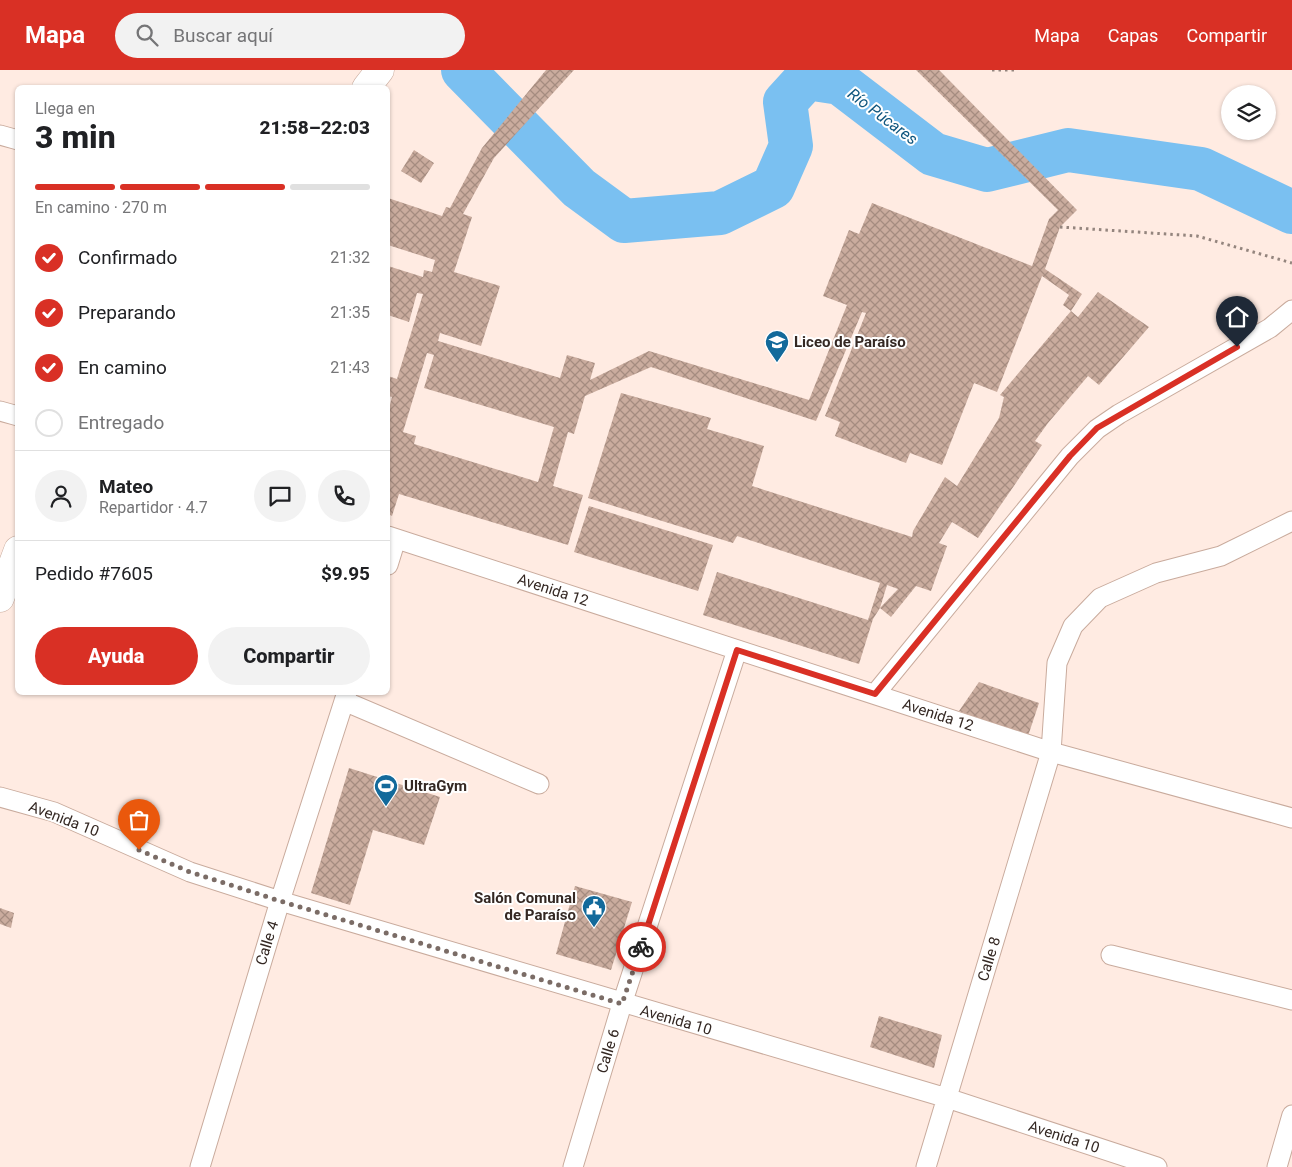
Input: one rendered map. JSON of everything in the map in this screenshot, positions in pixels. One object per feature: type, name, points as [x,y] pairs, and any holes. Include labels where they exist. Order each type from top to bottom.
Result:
[{"type":"main road","points":[[368,85],[380,70]]},
{"type":"main road","points":[[0,598],[15,558]]},
{"type":"street","points":[[0,136],[15,139]]},
{"type":"street","points":[[875,694],[1070,456],[1097,428],[1270,328],[1292,310]]},
{"type":"street","points":[[0,411],[15,415]]},
{"type":"street","name":"Calle 8","points":[[926,1167],[1051,752],[1057,663],[1073,626],[1100,598],[1156,573],[1221,556],[1292,521]]},
{"type":"street","points":[[390,552],[392,538]]},
{"type":"street","name":"Avenida 12","points":[[392,538],[1051,752],[1292,818]]},
{"type":"street","name":"Calle 6","points":[[573,1167],[622,1004],[737,650]]},
{"type":"street","points":[[346,697],[539,784]]},
{"type":"street","name":"Calle 4","points":[[200,1167],[280,901],[346,697]]},
{"type":"street","name":"Avenida 10","points":[[0,797],[54,812],[190,872],[280,901],[622,1004],[946,1098],[1157,1167]]},
{"type":"street","points":[[1112,956],[1292,1000]]},
{"type":"street","points":[[1277,1167],[1292,1115]]},
{"type":"path","points":[[992,70],[1016,70]]},
{"type":"path","points":[[1060,227],[1197,236],[1292,263]]},
{"type":"building","points":[[546,70],[574,70],[494,158],[463,214],[472,217],[454,272],[500,286],[481,346],[440,333],[438,341],[560,378],[567,355],[595,363],[590,380],[649,351],[809,400],[847,305],[823,296],[849,230],[859,234],[872,203],[1032,266],[1049,219],[1058,210],[916,70],[939,70],[1077,210],[1060,227],[1045,269],[1082,294],[1071,311],[1063,305],[1069,295],[1042,276],[997,392],[974,383],[942,465],[910,453],[906,463],[835,436],[840,422],[825,416],[866,313],[862,312],[816,421],[651,367],[585,396],[574,434],[568,432],[553,486],[583,495],[568,545],[399,494],[392,516],[390,515],[390,405],[392,397],[390,396],[390,377],[397,379],[423,294],[417,293],[409,322],[390,316],[390,267],[423,277],[424,270],[432,272],[435,260],[390,246],[390,199],[442,216],[446,207],[450,208],[482,148]],"holes":[[[427,353],[434,355],[424,388],[554,427],[538,482],[414,444],[416,436],[403,432]]]},
{"type":"building","points":[[414,150],[434,163],[421,183],[401,171]]},
{"type":"building","points":[[1098,292],[1149,327],[1099,385],[1088,376],[1048,423],[1035,441],[1042,445],[978,538],[952,522],[939,543],[947,546],[931,591],[916,586],[891,617],[880,608],[873,619],[859,664],[703,615],[717,572],[868,620],[880,583],[737,536],[733,543],[588,498],[621,393],[711,418],[707,429],[764,446],[752,486],[912,537],[913,531],[945,477],[957,486],[999,418],[1004,397],[1000,395],[1071,311],[1078,317]],"holes":[[[887,585],[898,589],[880,608]]]},
{"type":"building","points":[[589,506],[713,545],[698,591],[574,552]]},
{"type":"building","points":[[979,682],[1039,703],[1028,736],[959,711]]},
{"type":"building","points":[[349,768],[440,797],[424,845],[373,830],[350,905],[311,893]]},
{"type":"building","name":"Salón Comunal de Paraíso","points":[[575,886],[632,902],[611,970],[556,954]]},
{"type":"building","points":[[0,908],[14,913],[11,928],[0,924]]},
{"type":"building","points":[[879,1016],[942,1035],[934,1068],[870,1047]]},
{"type":"waterway","name":"Río Púcares","points":[[463,70],[579,188],[624,221],[720,213],[773,187],[791,146],[785,102],[807,78],[840,83],[933,154],[987,170],[1068,150],[1201,169],[1292,212]]},
{"type":"way so far","points":[[139,850],[190,872],[280,901],[622,1004],[641,947]]},
{"type":"place","name":"Liceo de Paraíso","points":[[777,363]]},
{"type":"place","name":"UltraGym","points":[[386,807]]},
{"type":"place","name":"Salón Comunal de Paraíso","points":[[594,928]]},
{"type":"route","points":[[641,947],[737,650],[875,694],[1070,456],[1097,428],[1118,414],[1237,347]]}]
